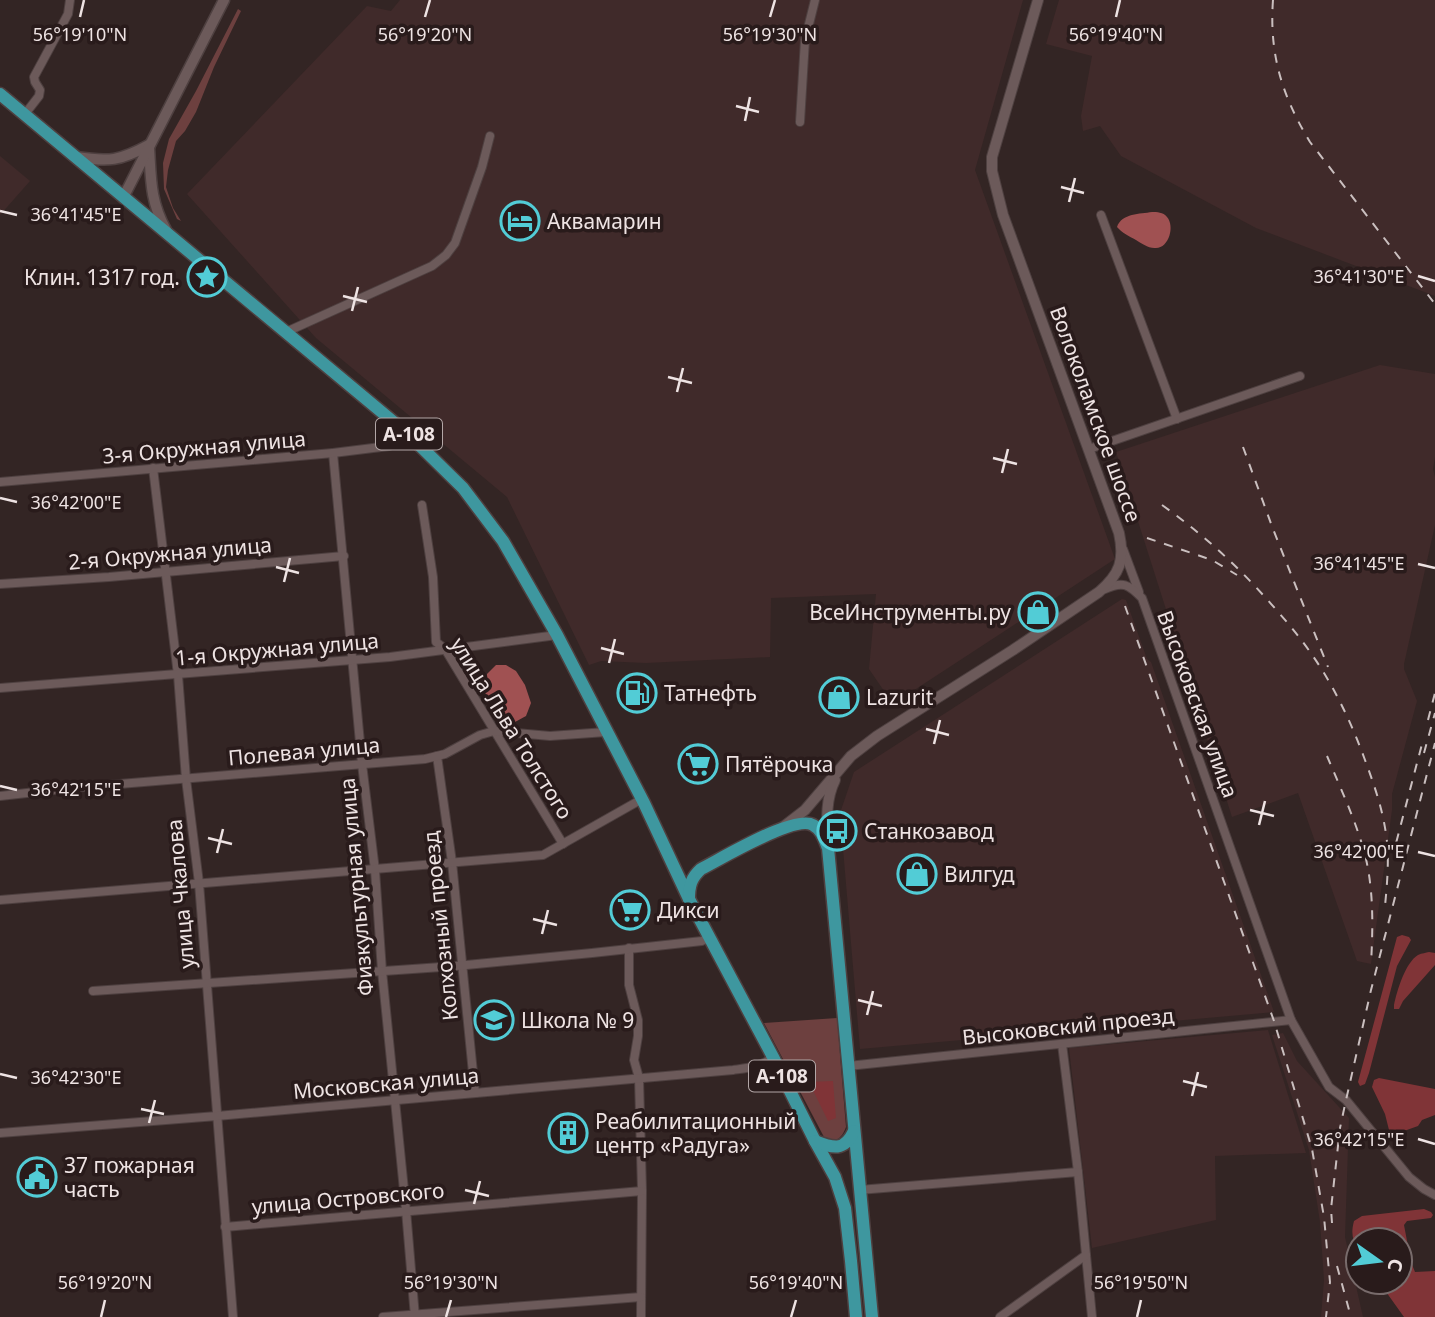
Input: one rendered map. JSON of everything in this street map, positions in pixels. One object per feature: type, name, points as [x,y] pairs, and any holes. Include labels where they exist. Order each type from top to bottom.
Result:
[{"type":"highway","name":"А-108","points":[[0,94],[408,434],[463,488],[503,541],[557,635],[642,799],[688,899],[835,1177],[845,1208],[856,1317]]},
{"type":"highway","points":[[688,899],[692,879],[701,869],[782,827],[800,822],[812,823],[821,832],[828,848],[873,1317]]},
{"type":"highway","points":[[671,862],[688,870],[701,869]]},
{"type":"highway","points":[[815,1141],[826,1146],[841,1146],[851,1138],[854,1131]]},
{"type":"main road","points":[[124,196],[224,0]]},
{"type":"main road","points":[[76,157],[114,160],[130,156],[149,145]]},
{"type":"main road","points":[[149,145],[152,191],[157,214],[168,233]]},
{"type":"street","points":[[24,114],[39,96],[40,90],[34,77],[68,13],[70,0]]},
{"type":"street","points":[[800,122],[805,40],[816,0]]},
{"type":"street","name":"Волоколамское шоссе","points":[[782,827],[805,810],[851,756],[877,736],[1099,592],[1118,570],[1121,561],[1123,550],[1119,533],[1003,215],[992,171],[992,157],[1038,0]]},
{"type":"street","points":[[286,332],[432,266],[446,256],[456,243],[464,223],[490,136]]},
{"type":"street","points":[[1101,215],[1177,419]]},
{"type":"street","points":[[1089,449],[1300,376]]},
{"type":"street","name":"3-я Окружная улица","points":[[0,482],[333,453],[389,446],[408,434]]},
{"type":"street","name":"Физкультурная улица","points":[[333,453],[415,1316]]},
{"type":"street","name":"улица Чкалова","points":[[153,468],[199,883],[233,1317]]},
{"type":"street","name":"улица Льва Толстого","points":[[422,505],[433,577],[436,642],[445,649],[564,844]]},
{"type":"street","name":"Высоковская улица","points":[[1123,550],[1291,1020],[1329,1087],[1346,1100],[1400,1168],[1435,1195]]},
{"type":"street","name":"2-я Окружная улица","points":[[0,584],[344,556]]},
{"type":"street","name":"Высоковская улица","points":[[1099,592],[1124,584],[1142,598]]},
{"type":"street","name":"1-я Окружная улица","points":[[0,688],[354,660],[557,635]]},
{"type":"street","name":"Полевая улица","points":[[0,796],[437,756],[494,731],[550,736],[607,732]]},
{"type":"street","name":"Колхозный проезд","points":[[437,756],[452,862],[475,1093]]},
{"type":"street","name":"Волоколамское шоссе","points":[[828,848],[829,795],[851,756]]},
{"type":"street","points":[[0,900],[543,856],[642,799]]},
{"type":"street","points":[[93,991],[463,966],[702,940],[709,937]]},
{"type":"street","points":[[629,948],[629,985],[638,1020],[634,1060],[639,1078],[641,1317]]},
{"type":"street","name":"Высоковский проезд","points":[[848,1066],[1291,1020]]},
{"type":"street","points":[[1062,1044],[1092,1317]]},
{"type":"street","name":"Московская улица","points":[[0,1133],[733,1070],[755,1066],[773,1057]]},
{"type":"street","points":[[859,1190],[1078,1172]]},
{"type":"street","name":"улица Островского","points":[[225,1227],[642,1191]]},
{"type":"street","points":[[1000,1317],[1086,1255]]},
{"type":"street","points":[[383,1317],[641,1297]]},
{"type":"shaded area","points":[[400,0],[1023,0],[975,170],[1115,559],[893,704],[869,669],[876,594],[771,598],[770,657],[646,663],[601,661],[589,665],[507,497],[316,338],[187,194],[367,6],[391,11]]},
{"type":"shaded area","points":[[1059,0],[1435,0],[1435,296],[1256,228],[1121,156],[1100,126],[1083,131],[1081,116],[1092,56],[1046,44]]},
{"type":"shaded area","points":[[238,9],[241,11],[196,112],[176,141],[168,170],[166,187],[181,221],[177,219],[164,189],[163,163],[169,139]]},
{"type":"shaded area","points":[[0,156],[30,181],[0,215]]},
{"type":"shaded area","points":[[1152,212],[1164,214],[1169,221],[1169,236],[1161,247],[1145,246],[1117,227],[1119,222],[1127,217]]},
{"type":"shaded area","points":[[1380,365],[1435,374],[1435,525],[1404,664],[1417,701],[1392,794],[1371,964],[1357,961],[1298,793],[1232,817],[1116,452]]},
{"type":"shaded area","points":[[1122,599],[1126,600],[1147,659],[1151,662],[1274,1012],[860,1049],[840,813],[854,772]]},
{"type":"shaded area","points":[[496,665],[506,665],[516,671],[525,685],[531,703],[526,716],[515,722],[503,720],[492,709],[484,690],[487,674]]},
{"type":"shaded area","points":[[1402,935],[1411,940],[1397,966],[1369,1073],[1365,1084],[1360,1086],[1358,1082],[1397,937]]},
{"type":"shaded area","points":[[1435,953],[1435,965],[1399,1009],[1394,1009],[1399,985],[1409,964],[1418,955]]},
{"type":"shaded area","points":[[837,1018],[846,1127],[840,1137],[832,1140],[824,1137],[764,1023]]},
{"type":"shaded area","points":[[1268,1030],[1306,1153],[1215,1156],[1216,1220],[1092,1248],[1069,1048]]},
{"type":"shaded area","points":[[1283,1033],[1297,1061],[1349,1118],[1344,1296],[1358,1296],[1363,1317],[1321,1317],[1324,1280],[1320,1222],[1309,1150],[1272,1035]]},
{"type":"shaded area","points":[[1379,1078],[1435,1089],[1435,1115],[1404,1131],[1389,1130],[1385,1114],[1372,1087],[1374,1080]]},
{"type":"shaded area","points":[[833,1081],[836,1118],[828,1121],[809,1082]]},
{"type":"shaded area","points":[[1424,1209],[1433,1215],[1431,1218],[1407,1221],[1404,1226],[1353,1226],[1354,1221],[1362,1216]]},
{"type":"shaded area","points":[[1414,1270],[1415,1272],[1435,1271],[1435,1317],[1404,1317],[1389,1296],[1414,1296]]},
{"type":"railway","points":[[1273,0],[1276,57],[1285,91],[1300,125],[1310,142],[1435,304]]},
{"type":"railway","points":[[1243,447],[1328,667]]},
{"type":"railway","points":[[1162,505],[1210,542],[1252,583],[1314,657],[1342,705],[1372,780],[1386,831],[1388,850],[1385,906]]},
{"type":"railway","points":[[1147,538],[1212,560],[1237,575]]},
{"type":"railway","points":[[1125,606],[1274,1021],[1312,1149],[1324,1217],[1330,1282],[1326,1317]]},
{"type":"railway","points":[[1428,720],[1435,693]]},
{"type":"railway","points":[[1424,753],[1435,713]]},
{"type":"railway","points":[[1332,1223],[1331,1209],[1340,1128],[1346,1100],[1371,990],[1435,743]]},
{"type":"railway","points":[[1396,860],[1395,847],[1422,744]]},
{"type":"railway","points":[[1327,756],[1356,827],[1370,879],[1371,964]]},
{"type":"railway","points":[[1337,1266],[1351,1317]]},
{"type":"place","name":"Аквамарин","points":[[520,221]]},
{"type":"place","name":"Клин. 1317 год.","points":[[207,277]]},
{"type":"place","name":"ВсеИнструменты.ру","points":[[1038,612]]},
{"type":"place","name":"Татнефть","points":[[637,693]]},
{"type":"place","name":"Lazurit","points":[[839,697]]},
{"type":"place","name":"Пятёрочка","points":[[698,764]]},
{"type":"place","name":"Станкозавод","points":[[837,831]]},
{"type":"place","name":"Вилгуд","points":[[917,874]]},
{"type":"place","name":"Дикси","points":[[630,910]]},
{"type":"place","name":"Школа № 9","points":[[494,1020]]},
{"type":"place","name":"Реабилитационный центр «Радуга»","points":[[568,1133]]},
{"type":"place","name":"37 пожарная часть","points":[[37,1177]]}]
